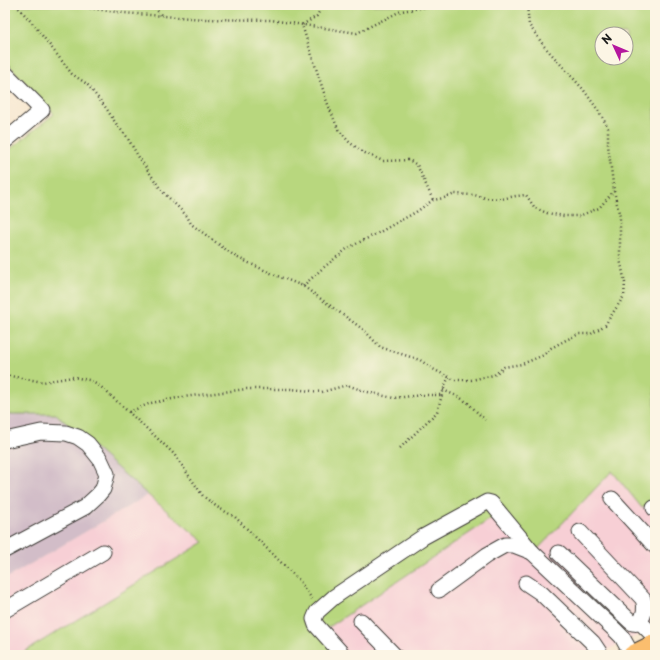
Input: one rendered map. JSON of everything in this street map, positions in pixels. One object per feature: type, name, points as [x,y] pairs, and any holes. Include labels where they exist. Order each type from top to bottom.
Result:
[{"type":"main road","points":[[632,655],[655,644]]},
{"type":"lane","points":[[5,73],[42,110],[5,141]]},
{"type":"lane","points":[[5,440],[42,432],[66,433],[78,437],[88,444],[100,459],[107,474],[103,489],[98,496],[85,507],[5,550]]},
{"type":"lane","points":[[612,499],[655,546]]},
{"type":"lane","points":[[343,655],[316,625],[314,622],[315,615],[334,597],[423,537],[487,502],[493,505],[532,552],[622,637],[632,655]]},
{"type":"lane","points":[[559,553],[630,621],[634,624],[640,622],[644,616],[645,610],[645,604],[642,598],[580,532]]},
{"type":"lane","points":[[439,590],[488,555],[505,545],[514,545],[532,552]]},
{"type":"lane","points":[[5,610],[103,552]]},
{"type":"lane","points":[[526,583],[541,593],[587,637],[601,655]]},
{"type":"lane","points":[[361,621],[394,655]]},
{"type":"lane","points":[[640,622],[655,637]]},
{"type":"path","points":[[16,5],[34,25],[72,74],[87,84],[106,108],[162,191],[187,216],[191,224],[236,257],[303,286],[364,330],[380,346],[420,360],[454,380],[472,380],[494,375],[504,367],[522,364],[544,355],[551,348],[579,334],[591,334],[605,325],[624,296],[625,283],[620,259],[620,217],[614,191],[608,145],[608,128],[600,113],[583,89],[544,46],[529,25],[527,5]]},
{"type":"path","points":[[66,5],[124,13],[162,16],[204,19],[271,20],[357,33],[401,11],[439,5]]},
{"type":"path","points":[[152,5],[162,16]]},
{"type":"path","points":[[302,25],[317,16],[321,8],[320,5]]},
{"type":"path","points":[[302,25],[327,102],[338,128],[350,143],[365,153],[383,161],[409,160],[417,165],[433,200]]},
{"type":"path","points":[[303,286],[322,268],[348,248],[416,212],[433,200],[455,194],[501,199],[526,195],[535,208],[547,213],[564,216],[579,216],[599,208],[614,191]]},
{"type":"path","points":[[5,375],[43,382],[73,377],[89,380],[101,387],[174,454],[203,496],[217,507],[235,517],[299,580],[320,610]]},
{"type":"path","points":[[400,448],[437,412],[443,390],[449,377]]},
{"type":"path","points":[[130,412],[151,403],[183,397],[247,389],[291,389],[322,392],[347,385],[393,398],[442,395]]},
{"type":"path","points":[[443,390],[468,403],[485,420]]},
{"type":"shaded area","points":[[5,414],[56,414],[148,495],[5,579]]},
{"type":"shaded area","points":[[612,470],[642,508],[655,502],[655,627],[596,655],[342,655],[322,631],[495,516],[534,553]]},
{"type":"shaded area","points":[[148,495],[204,542],[19,655],[5,655],[5,579]]},
{"type":"green space","points":[[5,5],[655,5],[655,502],[642,508],[612,471],[534,553],[495,516],[323,631],[342,655],[19,655],[204,542],[56,414],[5,414],[5,153],[54,114],[5,61]]}]
